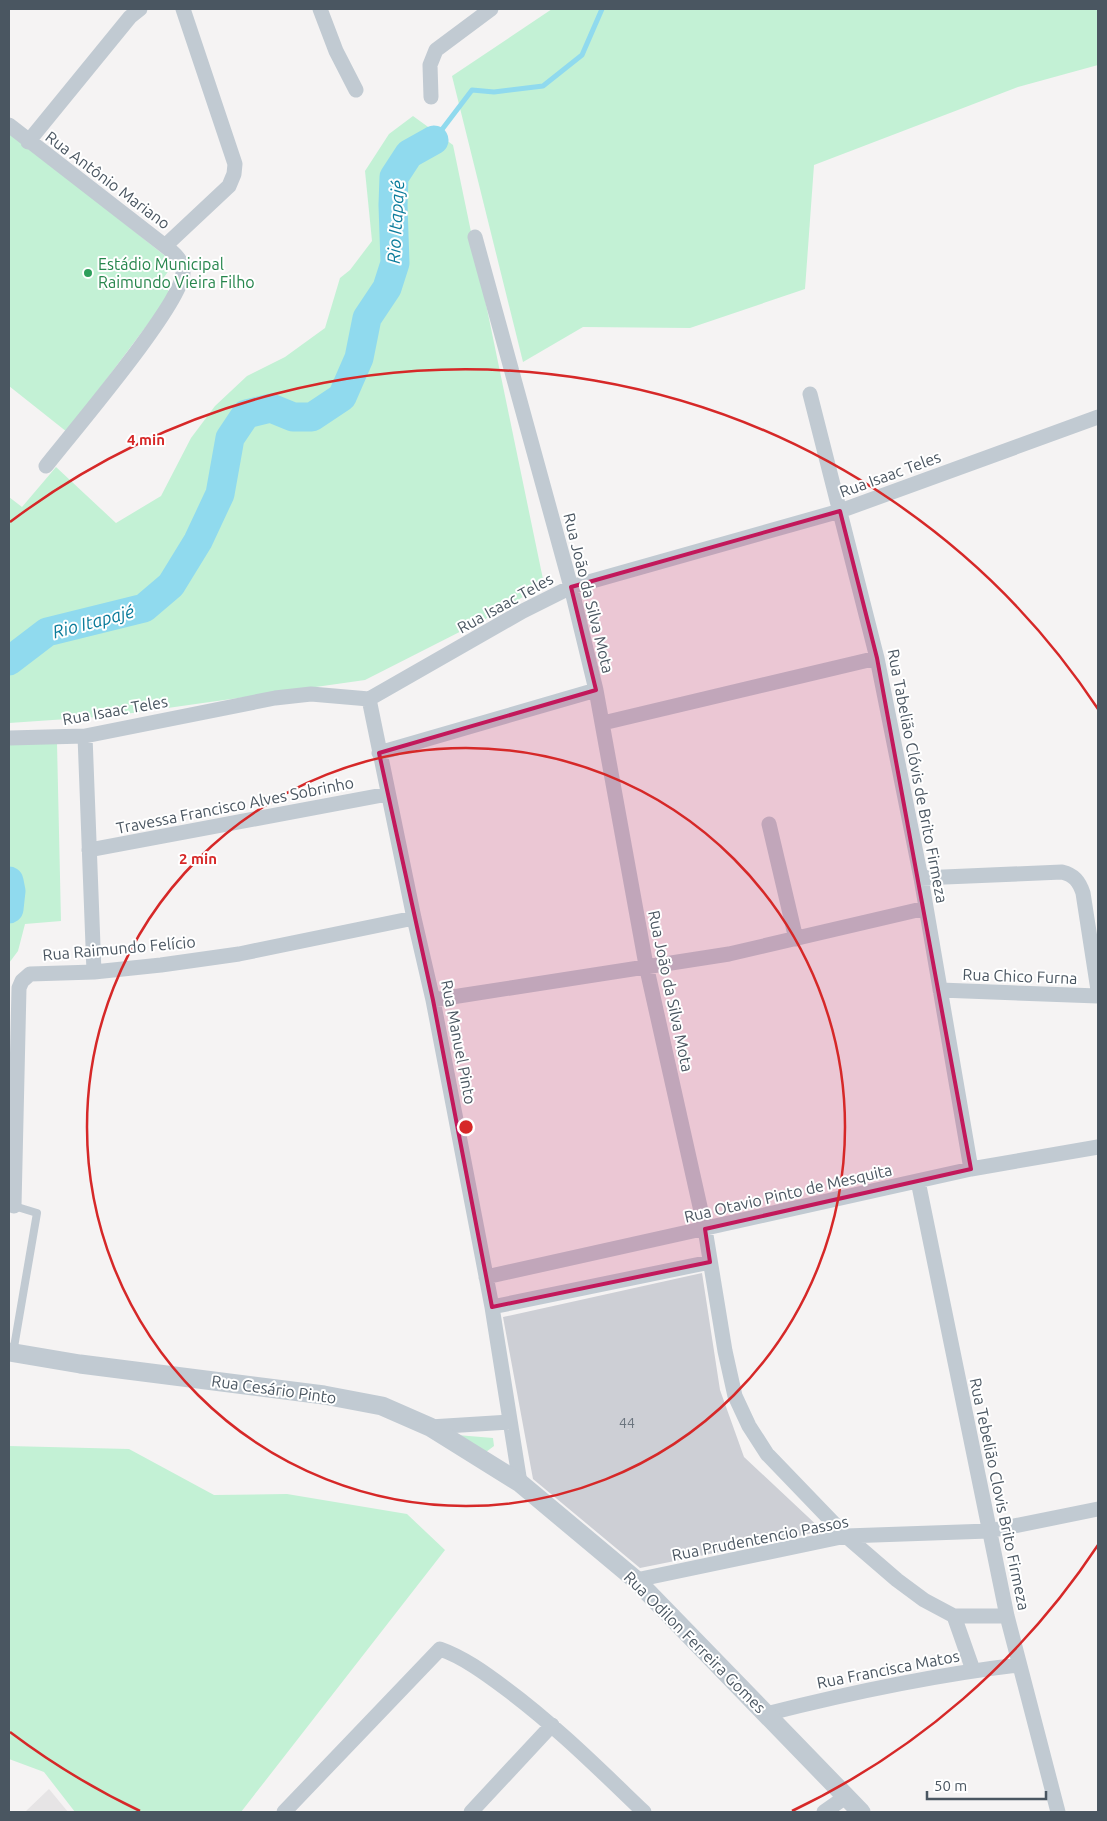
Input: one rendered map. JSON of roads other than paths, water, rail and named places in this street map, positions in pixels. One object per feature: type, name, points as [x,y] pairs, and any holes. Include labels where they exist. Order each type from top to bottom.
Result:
[{"type":"street","points":[[28,142],[130,17],[140,9]]},
{"type":"street","points":[[165,246],[229,186],[235,164],[183,9]]},
{"type":"street","points":[[320,9],[336,51],[356,90]]},
{"type":"street","points":[[431,97],[430,64],[436,50],[492,9]]},
{"type":"street","name":"Rua Antônio Mariano","points":[[9,125],[28,142],[176,255],[183,266],[184,275],[164,315],[46,466]]},
{"type":"street","name":"Rua João da Silva Mota","points":[[475,237],[571,587],[596,690],[646,965],[704,1229],[725,1351],[736,1396],[749,1426],[767,1454],[846,1536],[897,1580],[924,1600],[954,1616],[1007,1616]]},
{"type":"street","name":"Rua Tabelião Clóvis de Brito Firmeza","points":[[810,394],[877,658],[921,878],[971,1169]]},
{"type":"street","name":"Rua Isaac Teles","points":[[9,738],[85,736],[275,698],[311,694],[369,699],[571,587],[840,511],[1098,417]]},
{"type":"street","points":[[603,722],[877,658]]},
{"type":"street","points":[[379,752],[596,690]]},
{"type":"street","name":"Rua Manuel Pinto","points":[[369,699],[414,918],[433,1000],[492,1307],[520,1483]]},
{"type":"street","points":[[85,736],[94,972]]},
{"type":"street","name":"Travessa Francisco Alves Sobrinho","points":[[89,850],[388,794]]},
{"type":"street","points":[[768,824],[796,939]]},
{"type":"street","points":[[921,878],[1062,872],[1071,874],[1079,882],[1093,919],[1098,990]]},
{"type":"street","points":[[433,1000],[646,965],[728,954],[926,908]]},
{"type":"street","name":"Rua Raimundo Felício","points":[[14,1206],[14,1013],[19,988],[22,981],[30,974],[94,972],[162,966],[239,954],[414,918]]},
{"type":"street","name":"Rua Chico Furna","points":[[940,990],[1098,996]]},
{"type":"street","name":"Rua Otavio Pinto de Mesquita","points":[[486,1277],[971,1169],[1098,1147]]},
{"type":"street","name":"Rua Tebelião Clovis Brito Firmeza","points":[[918,1181],[1007,1616],[1018,1665],[1058,1812]]},
{"type":"street","points":[[492,1307],[710,1262]]},
{"type":"street","name":"Rua Cesário Pinto","points":[[11,1352],[80,1364],[324,1395],[382,1406],[430,1427],[520,1483]]},
{"type":"street","points":[[430,1427],[510,1422]]},
{"type":"street","name":"Rua Odilon Ferreira Gomes","points":[[520,1483],[636,1580],[766,1714],[844,1798],[861,1812]]},
{"type":"street","name":"Rua Prudentencio Passos","points":[[636,1580],[846,1536],[989,1531],[1098,1509]]},
{"type":"street","points":[[954,1616],[973,1670]]},
{"type":"street","points":[[284,1812],[440,1649],[486,1674],[552,1725],[644,1812]]},
{"type":"street","name":"Rua Francisca Matos","points":[[766,1714],[817,1701],[973,1670],[1018,1665]]},
{"type":"street","points":[[471,1812],[552,1725]]},
{"type":"street","points":[[824,1812],[844,1798]]},
{"type":"lane","points":[[11,1352],[37,1213],[14,1206]]},
{"type":"waterway","name":"Rio Itapajé","points":[[434,140],[472,90],[494,92],[543,86],[582,55],[602,9]]},
{"type":"waterway","name":"Rio Itapajé","points":[[9,661],[47,632],[144,608],[171,585],[198,541],[220,494],[230,438],[246,414],[271,408],[293,417],[312,417],[342,397],[359,358],[367,318],[387,288],[395,263],[394,177],[409,154],[434,140]]},
{"type":"waterway","name":"Rio Itapajé","points":[[9,881],[11,891],[9,909]]},
{"type":"place","name":"Estádio Municipal Raimundo Vieira Filho","points":[[88,273]]}]
